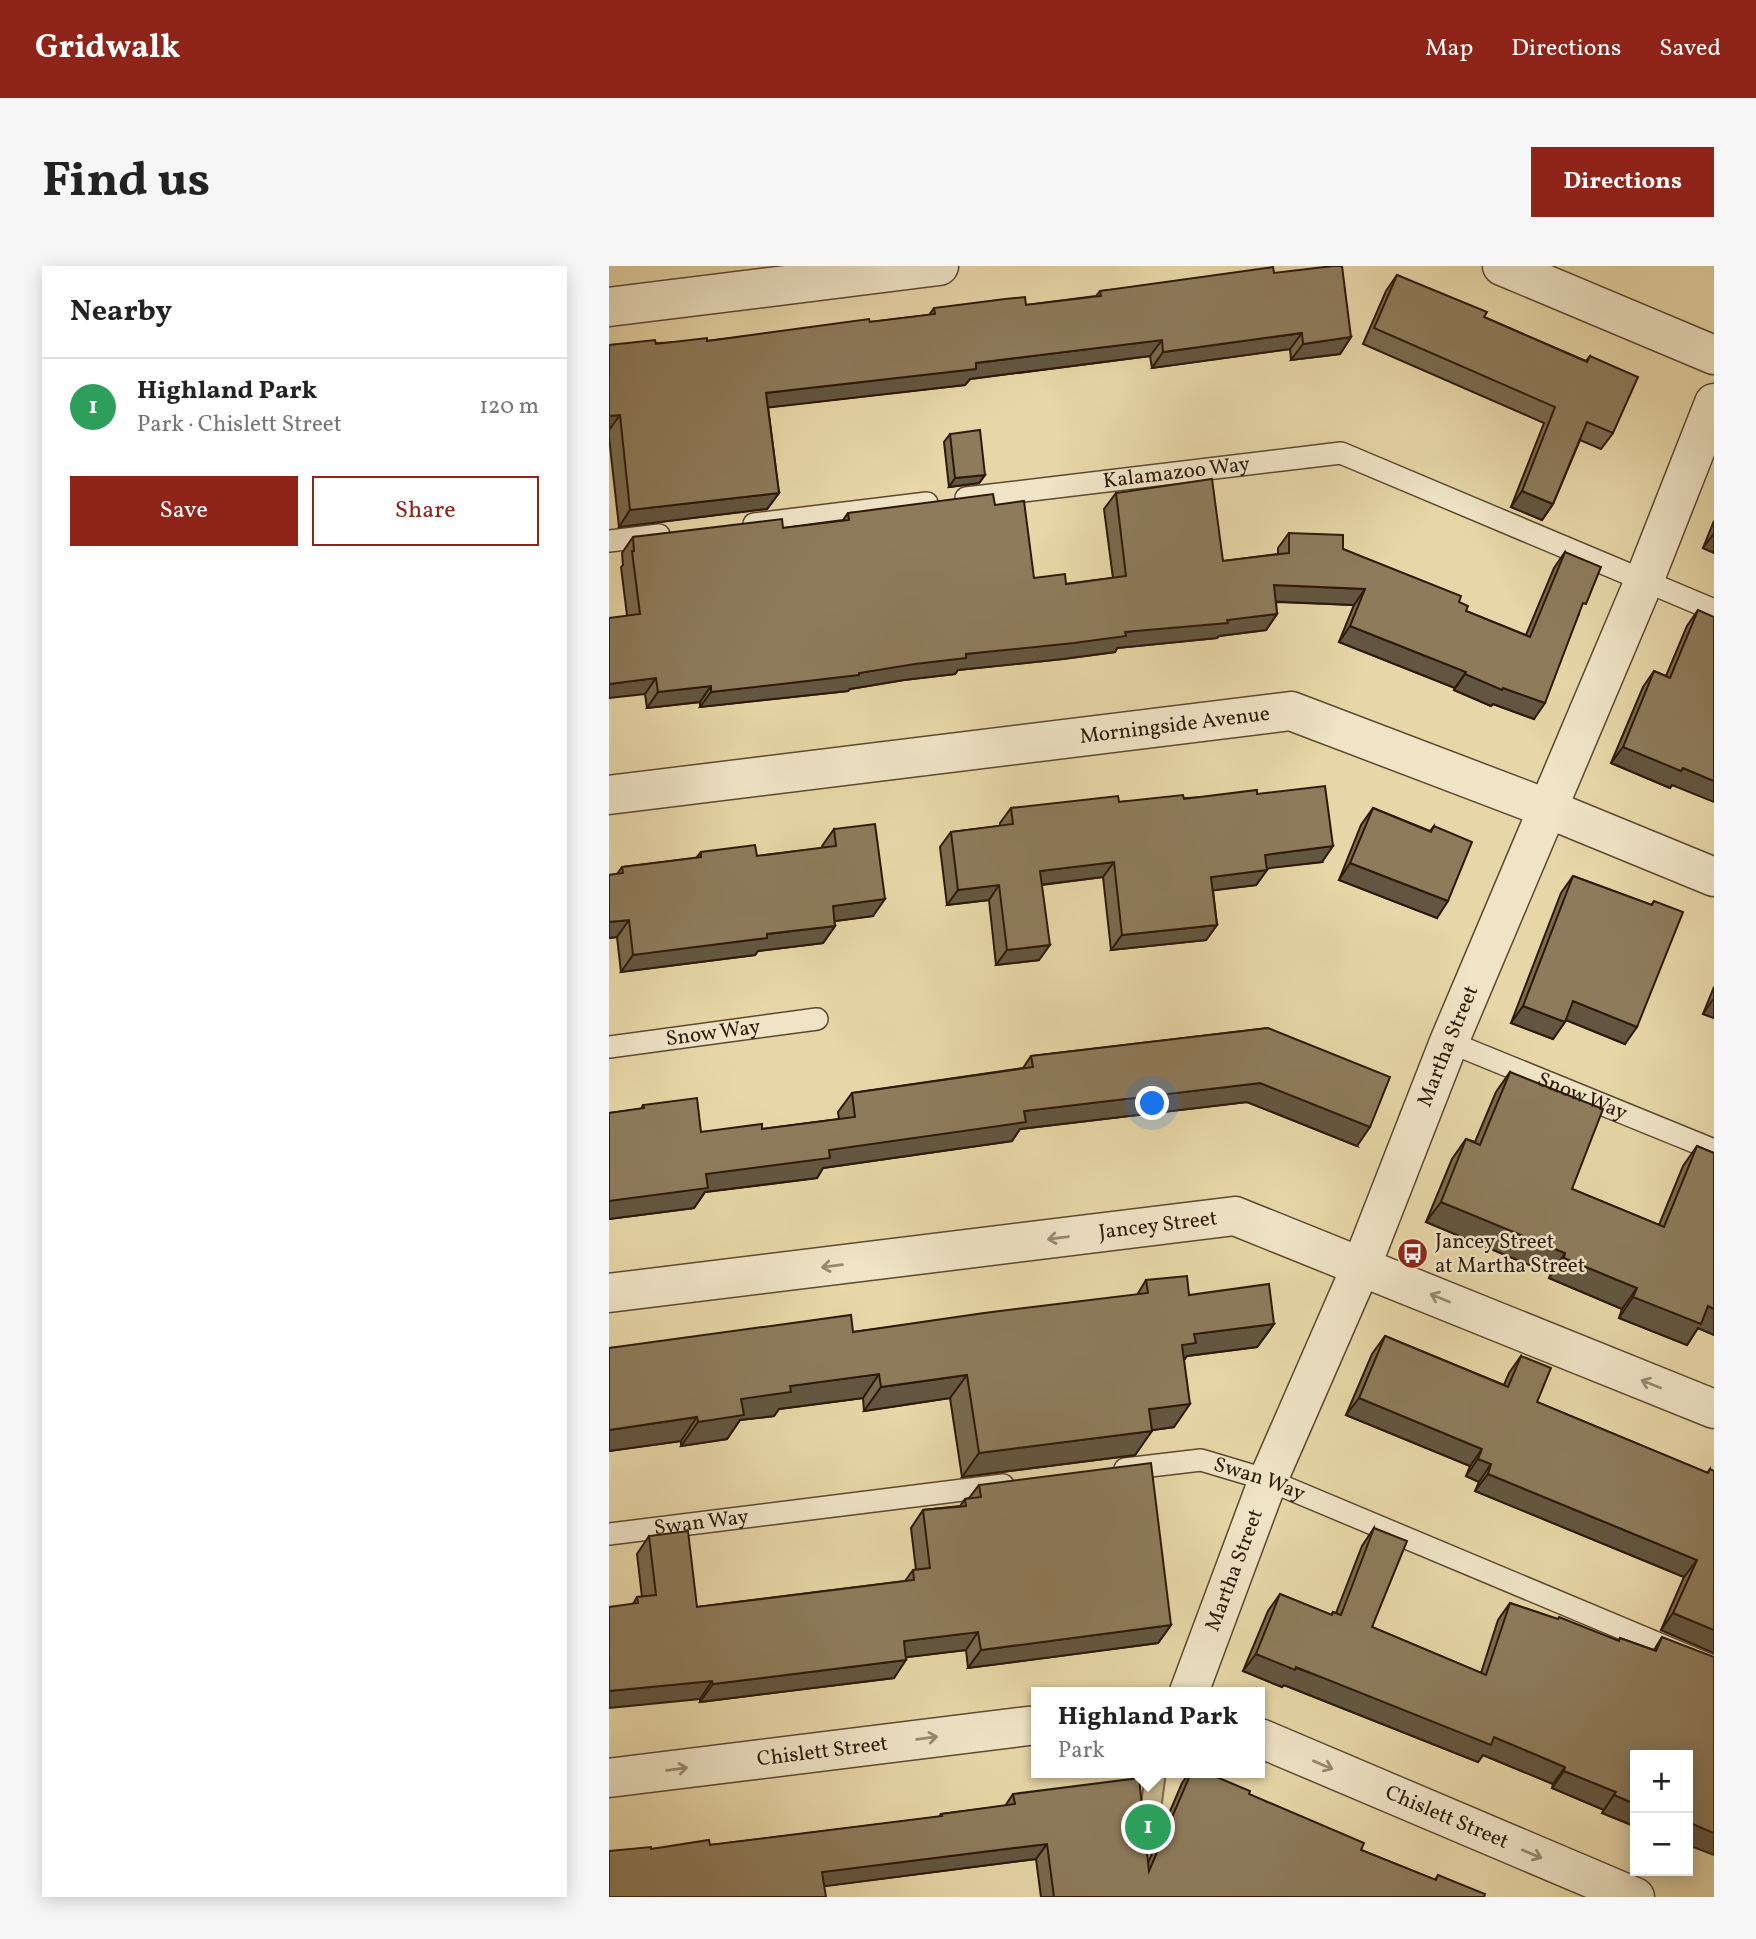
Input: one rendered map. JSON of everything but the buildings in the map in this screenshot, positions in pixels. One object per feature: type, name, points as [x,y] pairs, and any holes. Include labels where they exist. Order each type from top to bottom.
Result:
[{"type":"street","points":[[609,307],[940,266]]},
{"type":"street","points":[[1502,266],[1714,355]]},
{"type":"street","name":"Martha Street","points":[[1191,1687],[1268,1480],[1361,1267],[1449,1042],[1644,581],[1714,403]]},
{"type":"street","name":"Morningside Avenue","points":[[609,795],[1291,711],[1546,808],[1714,877]]},
{"type":"street","name":"Jancey Street","points":[[609,1293],[1235,1216],[1714,1409]]},
{"type":"street","name":"Chislett Street","points":[[609,1778],[1031,1726]]},
{"type":"street","name":"Chislett Street","points":[[1265,1740],[1635,1897]]},
{"type":"lane","name":"Kalamazoo Way","points":[[733,526],[1341,453],[1714,610]]},
{"type":"lane","points":[[609,541],[678,533]]},
{"type":"lane","name":"Snow Way","points":[[609,1047],[817,1019]]},
{"type":"lane","name":"Snow Way","points":[[1449,1042],[1714,1150]]},
{"type":"lane","name":"Swan Way","points":[[1105,1472],[1201,1460],[1268,1480],[1714,1667]]},
{"type":"lane","name":"Swan Way","points":[[609,1534],[1022,1482]]},
{"type":"shaded area","points":[[1144,1778],[1165,1778],[1149,1897],[1130,1897]]},
{"type":"place","name":"Jancey Street at Martha Street","points":[[1412,1254]]},
{"type":"place","name":"Highland Park","points":[[1148,1827]]}]
